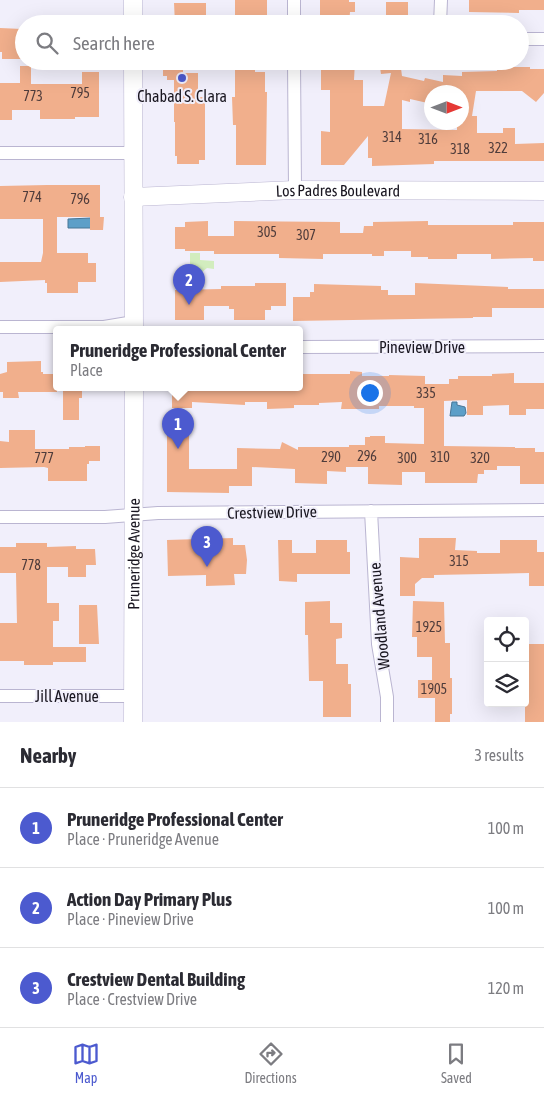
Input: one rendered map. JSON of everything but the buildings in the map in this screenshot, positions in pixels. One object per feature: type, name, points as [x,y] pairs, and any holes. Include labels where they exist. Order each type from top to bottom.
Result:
[{"type":"main road","points":[[133,0],[133,15]]},
{"type":"main road","points":[[133,70],[134,326]]},
{"type":"main road","name":"Los Padres Boulevard","points":[[133,197],[295,190],[544,191]]},
{"type":"main road","name":"Pruneridge Avenue","points":[[133,722],[134,391]]},
{"type":"street","points":[[294,0],[294,15]]},
{"type":"street","points":[[440,15],[441,0]]},
{"type":"street","points":[[529,40],[544,39]]},
{"type":"street","points":[[294,70],[295,190]]},
{"type":"street","points":[[0,153],[134,153]]},
{"type":"street","points":[[0,327],[53,327]]},
{"type":"street","name":"Pineview Drive","points":[[303,347],[544,346]]},
{"type":"street","name":"Crestview Drive","points":[[0,517],[105,517],[158,513],[258,514],[544,510]]},
{"type":"street","name":"Woodland Avenue","points":[[371,511],[378,644],[387,697],[387,722]]},
{"type":"street","name":"Jill Avenue","points":[[0,696],[133,696]]},
{"type":"green space","points":[[190,253],[200,253],[200,260],[214,261],[214,269],[207,268],[202,272],[190,270]]},
{"type":"water","points":[[91,218],[91,228],[68,228],[68,219]]},
{"type":"water","points":[[452,402],[457,402],[457,405],[465,407],[466,413],[464,416],[450,416]]},
{"type":"place","name":"Chabad S. Clara","points":[[182,78]]},
{"type":"place","name":"Action Day Primary Plus","points":[[189,305]]},
{"type":"place","name":"Pruneridge Professional Center","points":[[178,449]]},
{"type":"place","name":"Crestview Dental Building","points":[[207,567]]}]
